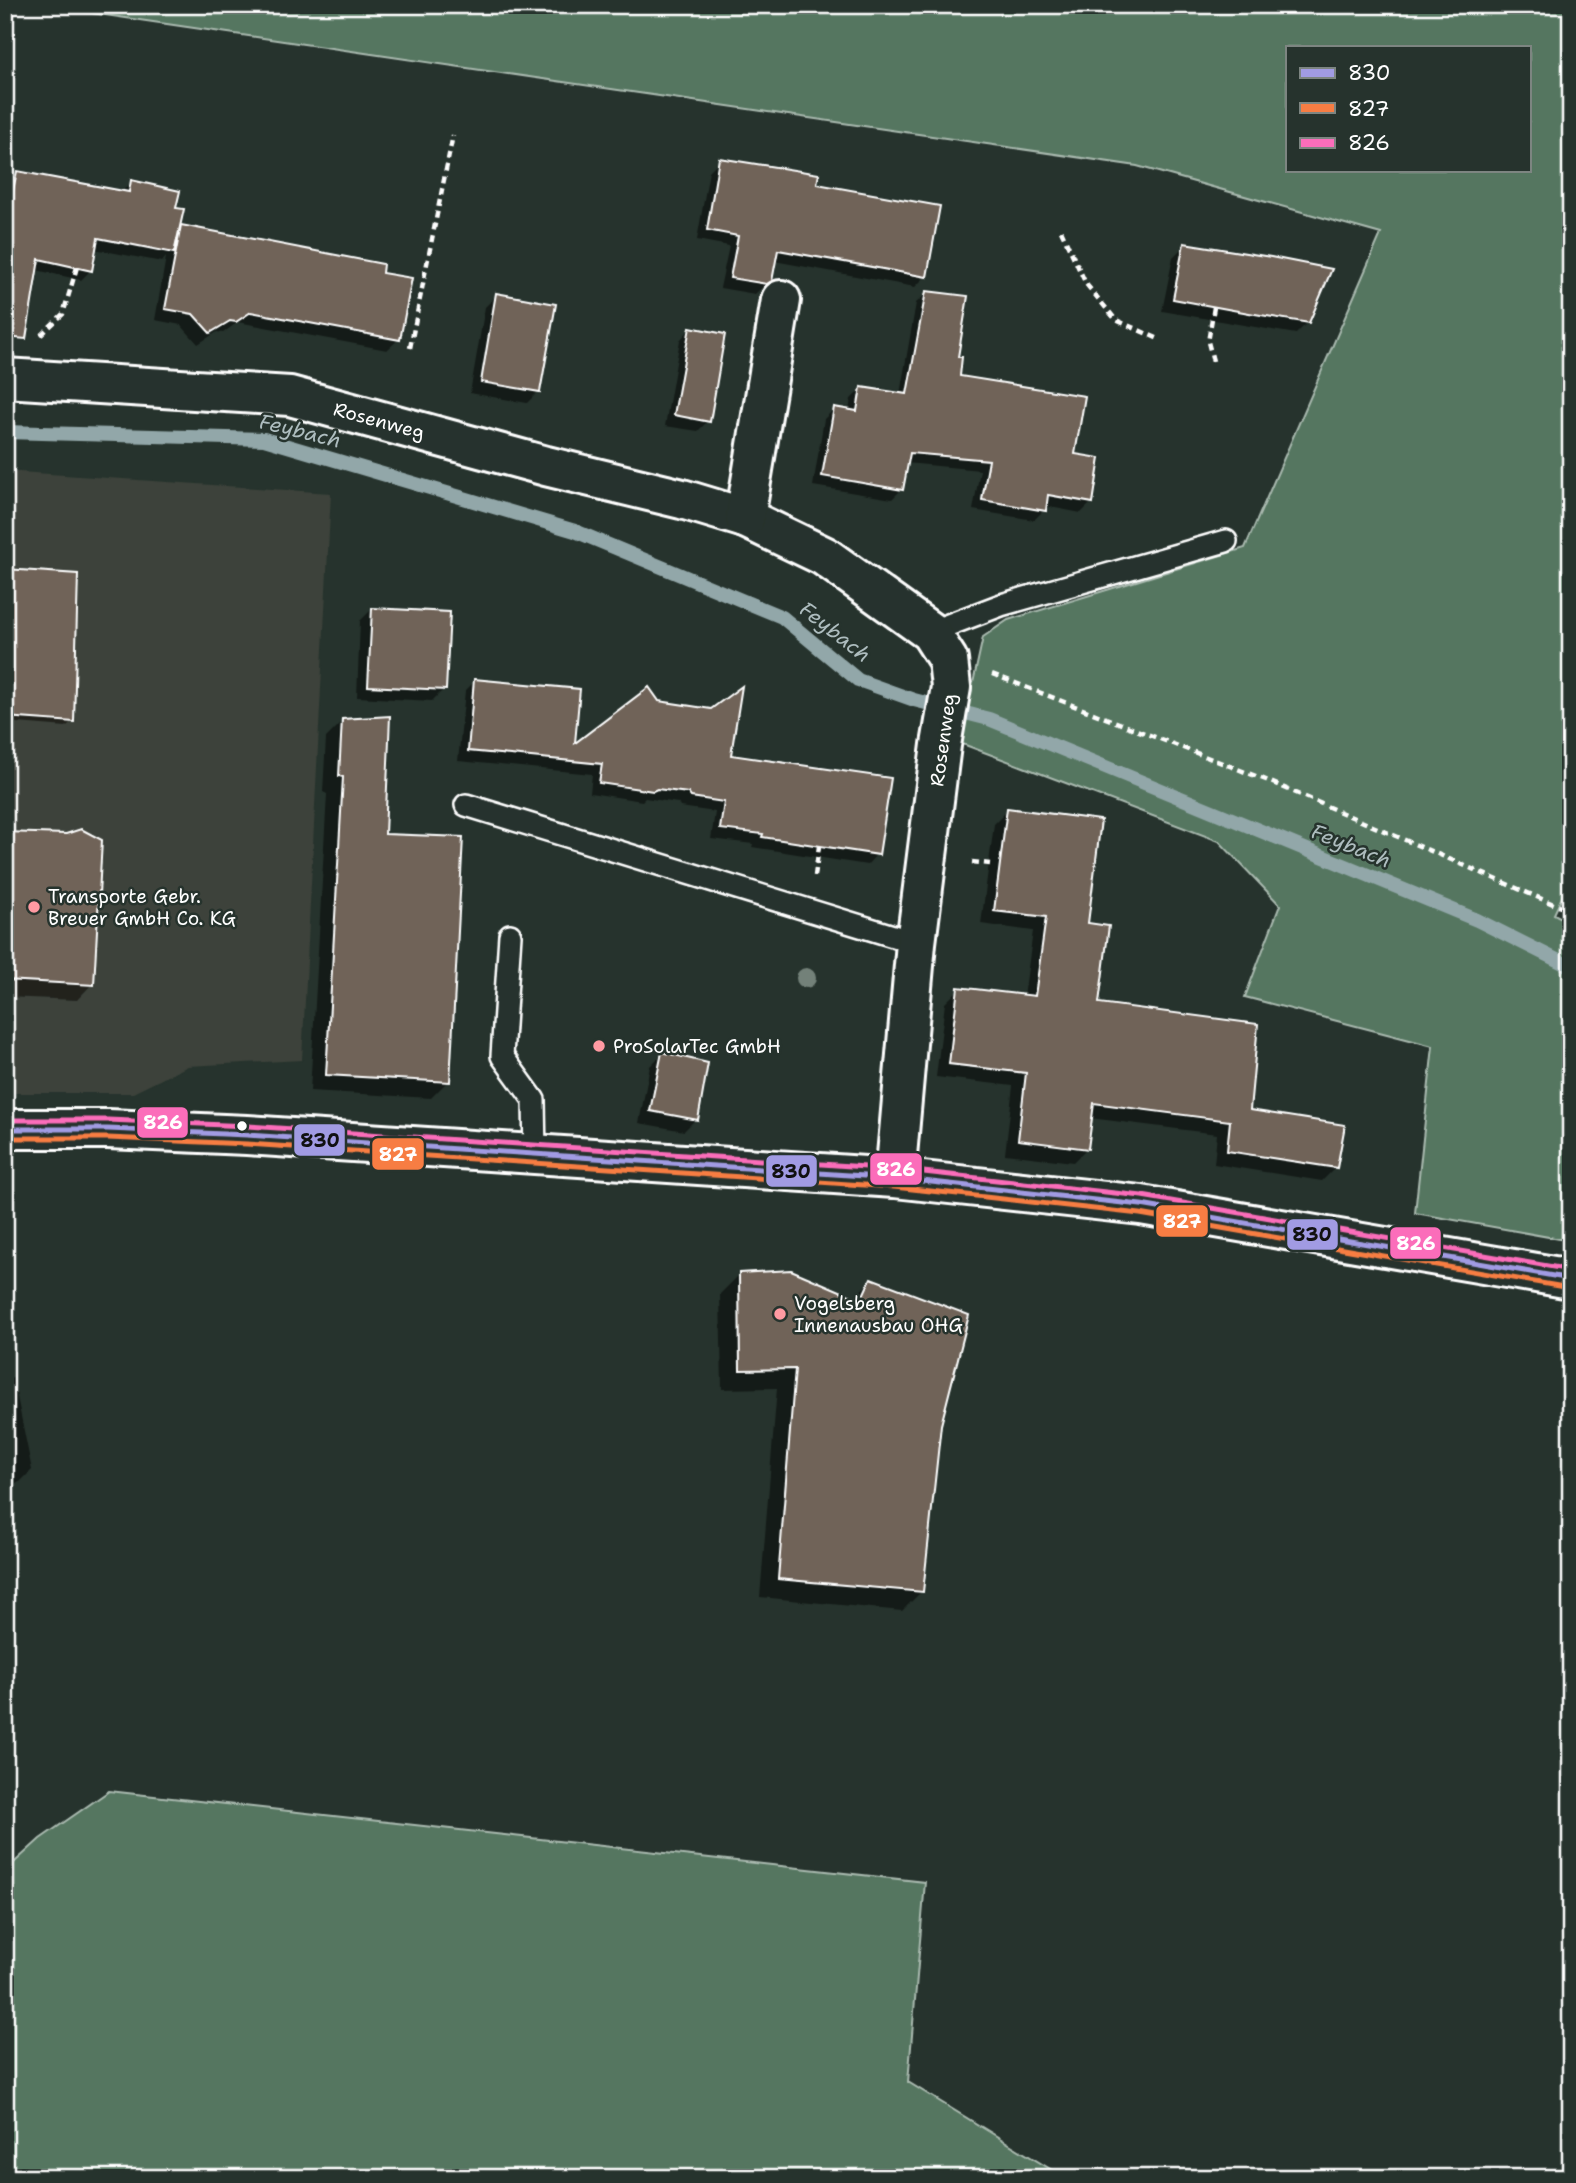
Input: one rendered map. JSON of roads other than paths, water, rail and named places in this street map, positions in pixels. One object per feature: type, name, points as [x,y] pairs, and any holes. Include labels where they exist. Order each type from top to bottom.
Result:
[{"type":"street","points":[[745,518],[782,299]]},
{"type":"street","name":"Rosenweg","points":[[5,378],[289,396],[546,466],[682,499],[745,518],[824,556],[943,660],[941,745],[916,943],[895,1178]]},
{"type":"street","points":[[5,1129],[108,1129],[247,1135],[895,1178],[1140,1205],[1571,1279]]},
{"type":"lane","points":[[943,660],[1001,606],[1226,541]]},
{"type":"lane","points":[[466,804],[916,943]]},
{"type":"lane","points":[[510,935],[502,1056],[534,1100],[535,1155]]},
{"type":"waterway","name":"Feybach","points":[[5,432],[264,439],[575,531],[782,617],[858,680],[914,700],[989,719],[1477,920],[1571,967]]},
{"type":"place","name":"Transporte Gebr. Breuer GmbH Co. KG","points":[[34,907]]},
{"type":"place","name":"ProSolarTec GmbH","points":[[599,1046]]},
{"type":"place","name":"Vogelsberg Innenausbau OHG","points":[[780,1314]]}]
